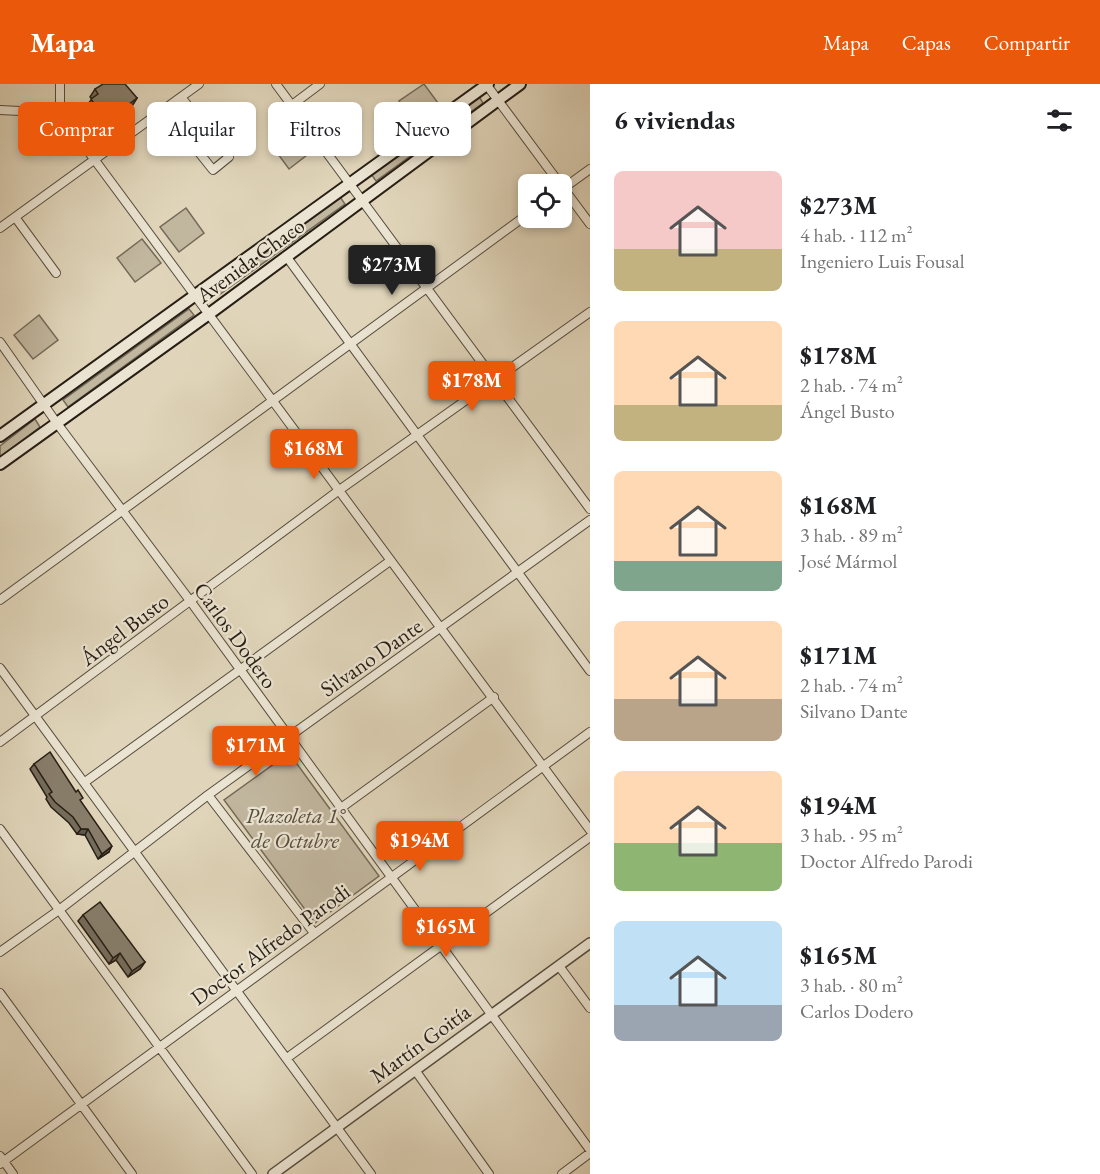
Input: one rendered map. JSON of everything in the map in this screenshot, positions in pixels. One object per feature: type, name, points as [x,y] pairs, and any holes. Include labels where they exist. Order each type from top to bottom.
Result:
[{"type":"main road","name":"Avenida Chaco","points":[[0,436],[487,84]]},
{"type":"main road","name":"Avenida Chaco","points":[[0,464],[209,314],[520,84]]},
{"type":"street","points":[[60,84],[60,102]]},
{"type":"street","points":[[175,102],[199,84]]},
{"type":"street","points":[[276,84],[290,102]]},
{"type":"street","points":[[296,102],[320,84]]},
{"type":"street","points":[[487,84],[552,174]]},
{"type":"street","points":[[181,97],[185,102]]},
{"type":"street","points":[[0,110],[18,111]]},
{"type":"street","points":[[0,228],[147,123]]},
{"type":"street","points":[[91,156],[390,561],[494,697],[590,830]]},
{"type":"street","points":[[202,156],[213,170],[228,156]]},
{"type":"street","points":[[330,156],[590,509]]},
{"type":"street","points":[[572,180],[590,168]]},
{"type":"street","points":[[572,201],[590,224]]},
{"type":"street","points":[[15,217],[56,273]]},
{"type":"street","points":[[0,600],[271,399],[518,221]]},
{"type":"street","points":[[286,256],[590,671]]},
{"type":"street","name":"Ángel Busto","points":[[0,742],[338,491],[590,312]]},
{"type":"street","name":"Carlos Dodero","points":[[0,342],[56,422],[191,602],[238,670],[590,1152]]},
{"type":"street","name":"Silvano Dante","points":[[0,952],[60,910],[208,795],[590,520]]},
{"type":"street","points":[[85,782],[390,561]]},
{"type":"street","points":[[0,668],[371,1174]]},
{"type":"street","points":[[341,808],[494,697]]},
{"type":"street","name":"Doctor Alfredo Parodi","points":[[1,1160],[82,1104],[590,732]]},
{"type":"street","points":[[208,795],[314,933]]},
{"type":"street","points":[[0,829],[252,1174]]},
{"type":"street","points":[[287,1058],[590,837]]},
{"type":"street","name":"Martín Goitía","points":[[273,1174],[590,943]]},
{"type":"street","points":[[559,966],[590,1008]]},
{"type":"street","points":[[0,993],[132,1174]]},
{"type":"street","points":[[415,1070],[489,1174]]},
{"type":"street","points":[[562,1174],[590,1152]]},
{"type":"street","points":[[1,1160],[13,1174]]},
{"type":"green space","points":[[424,84],[437,102],[400,102]]},
{"type":"green space","points":[[478,95],[483,103],[471,112],[471,102],[469,102]]},
{"type":"green space","points":[[279,156],[306,156],[289,169]]},
{"type":"green space","points":[[395,156],[410,156],[376,181],[371,174]]},
{"type":"green space","points":[[340,197],[345,204],[219,295],[215,289]]},
{"type":"green space","points":[[186,208],[204,233],[179,252],[160,227]]},
{"type":"green space","points":[[142,239],[161,263],[135,282],[117,258]]},
{"type":"green space","points":[[189,309],[194,315],[68,407],[63,400]]},
{"type":"green space","points":[[39,315],[58,340],[33,359],[14,335]]},
{"type":"green space","points":[[35,419],[40,427],[0,457],[0,446]]},
{"type":"green space","name":"Plazoleta 1° de Octubre","points":[[289,753],[379,876],[315,923],[224,800]]},
{"type":"building","points":[[103,84],[125,84],[137,98],[132,102],[93,102],[91,99],[98,94],[95,89]]},
{"type":"building","points":[[50,752],[76,792],[78,790],[83,798],[80,800],[112,846],[102,854],[88,829],[81,829],[73,817],[49,794],[52,792],[34,764]]},
{"type":"building","points":[[100,902],[145,962],[132,971],[120,953],[113,958],[83,915]]}]
